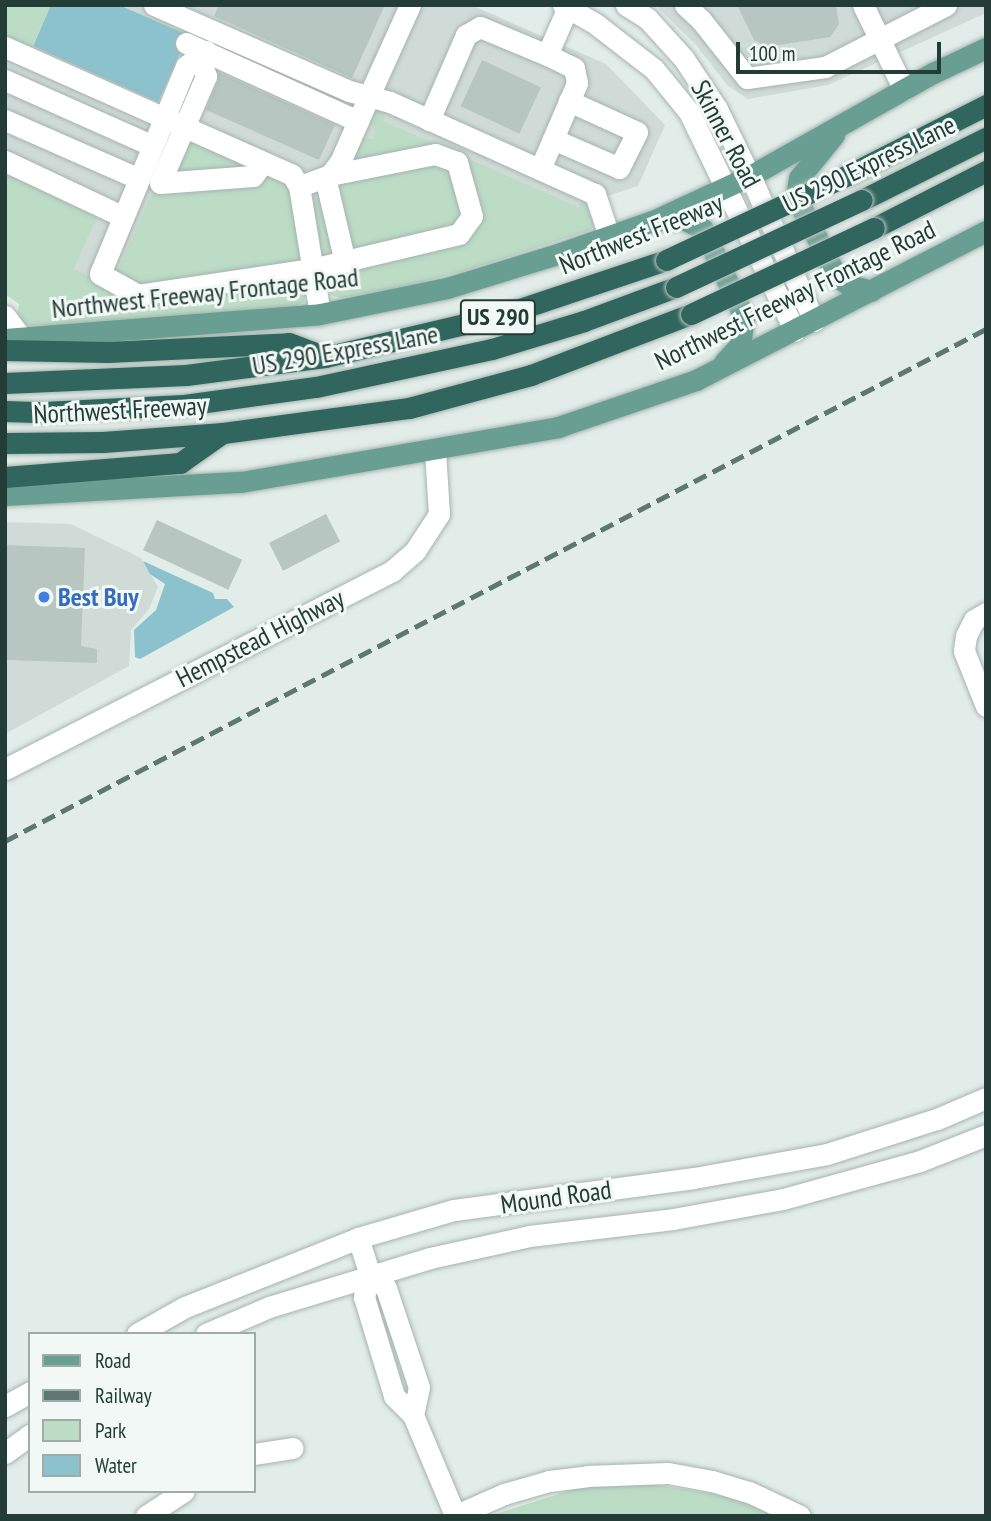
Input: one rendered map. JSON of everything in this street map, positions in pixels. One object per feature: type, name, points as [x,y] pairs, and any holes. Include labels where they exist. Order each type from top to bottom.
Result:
[{"type":"highway","name":"Northwest Freeway","points":[[5,383],[165,377],[325,357],[472,324],[596,286],[666,260],[850,174],[986,105]]},
{"type":"highway","name":"US 290 Express Lane","points":[[5,411],[43,412],[184,405],[316,387],[492,349],[584,321],[676,287],[862,200],[986,138]]},
{"type":"highway","name":"Northwest Freeway","points":[[5,443],[103,442],[223,433],[409,408],[531,375],[691,314],[874,228],[986,171]]},
{"type":"highway","points":[[11,343],[120,352],[289,343],[325,357]]},
{"type":"highway","points":[[5,477],[180,463],[223,433]]},
{"type":"main road","name":"Northwest Freeway Frontage Road","points":[[11,343],[320,314],[447,288],[654,220],[750,176],[904,90],[986,48]]},
{"type":"main road","points":[[840,128],[799,178],[796,197],[836,276],[849,285],[872,291]]},
{"type":"main road","points":[[654,220],[683,219],[703,229],[744,317],[740,345],[718,369]]},
{"type":"main road","name":"Northwest Freeway Frontage Road","points":[[5,495],[241,482],[558,427],[696,380],[986,231]]},
{"type":"street","points":[[154,5],[349,91],[390,102],[595,194],[610,236]]},
{"type":"street","points":[[328,176],[340,162],[410,5]]},
{"type":"street","name":"Skinner Road","points":[[626,5],[647,18],[684,59],[717,109],[750,176],[805,326]]},
{"type":"street","points":[[685,5],[747,78],[825,67],[946,5]]},
{"type":"street","points":[[863,5],[904,90]]},
{"type":"street","points":[[547,55],[567,6]]},
{"type":"street","name":"Skinner Road","points":[[567,6],[597,25],[654,69],[689,112],[725,187],[805,326]]},
{"type":"street","points":[[429,120],[466,34],[480,27],[547,55],[574,68],[577,83],[540,169]]},
{"type":"street","points":[[5,47],[292,175],[299,186],[320,314]]},
{"type":"street","points":[[195,52],[358,121]]},
{"type":"street","points":[[195,52],[186,66],[151,145],[100,274],[138,295],[313,269],[459,234],[472,216],[457,162],[435,154],[328,176],[299,186]]},
{"type":"street","points":[[195,52],[206,76],[160,183],[253,176],[263,162]]},
{"type":"street","points":[[5,80],[151,145]]},
{"type":"street","points":[[553,139],[620,168],[637,132],[569,101]]},
{"type":"street","points":[[5,120],[137,178]]},
{"type":"street","points":[[5,161],[122,216]]},
{"type":"street","points":[[328,176],[345,262]]},
{"type":"street","points":[[5,316],[11,343]]},
{"type":"street","name":"Hempstead Highway","points":[[5,769],[392,571],[415,551],[439,514],[435,450]]},
{"type":"street","points":[[986,612],[974,620],[966,636],[964,651],[986,706]]},
{"type":"street","name":"Mound Road","points":[[141,1332],[185,1307],[358,1238],[454,1210],[694,1178],[827,1154],[937,1119],[986,1098]]},
{"type":"street","name":"Mound Road","points":[[211,1332],[269,1307],[370,1275],[529,1236],[673,1219],[783,1199],[920,1161],[986,1135]]},
{"type":"street","points":[[358,1238],[370,1275],[364,1297],[394,1396],[413,1415],[455,1515],[505,1494],[549,1480],[668,1473],[712,1481],[749,1492],[800,1516]]},
{"type":"street","points":[[5,1406],[28,1393]]},
{"type":"street","points":[[5,1453],[28,1436]]},
{"type":"street","points":[[256,1454],[293,1448]]},
{"type":"street","points":[[146,1516],[181,1493]]},
{"type":"shaded area","points":[[5,5],[51,5],[33,45],[187,35],[119,5],[471,5],[606,64],[665,125],[638,186],[343,283],[218,302],[157,307],[7,239],[5,253]]},
{"type":"shaded area","points":[[655,5],[986,5],[986,13],[828,85],[748,99],[728,86],[696,45]]},
{"type":"shaded area","points":[[5,522],[71,524],[141,558],[158,587],[149,609],[131,630],[129,666],[5,734]]},
{"type":"green space","points":[[5,5],[51,5],[30,51],[5,40]]},
{"type":"green space","points":[[379,107],[386,110],[383,121],[578,207],[584,196],[594,225],[591,230],[467,270],[405,286],[342,298],[333,296],[329,293],[321,266],[311,208],[320,193],[345,174],[362,138],[373,139],[375,126],[368,124],[373,109]]},
{"type":"green space","points":[[176,138],[189,139],[290,184],[306,295],[304,302],[294,307],[119,325],[22,325],[17,319],[19,304],[5,294],[5,172],[98,214],[74,269],[111,286]]},
{"type":"green space","points":[[651,1484],[734,1497],[779,1516],[489,1516],[581,1487]]},
{"type":"water","points":[[51,5],[119,5],[188,35],[158,102],[33,46]]},
{"type":"water","points":[[143,561],[213,593],[215,599],[227,599],[234,607],[140,659],[135,657],[134,630],[156,610],[165,584],[150,574]]},
{"type":"building","points":[[219,5],[385,5],[352,78],[214,16]]},
{"type":"building","points":[[737,5],[836,5],[839,24],[830,37],[767,47],[754,40]]},
{"type":"building","points":[[482,60],[541,87],[519,134],[460,106]]},
{"type":"building","points":[[218,72],[335,125],[319,160],[206,110],[218,81]]},
{"type":"building","points":[[326,514],[340,542],[283,571],[269,543]]},
{"type":"building","points":[[157,520],[242,560],[228,590],[143,550]]},
{"type":"building","name":"Best Buy","points":[[5,545],[85,548],[81,646],[97,649],[97,663],[5,660]]},
{"type":"railway","points":[[5,841],[986,329]]},
{"type":"place","name":"Best Buy","points":[[44,597]]}]
